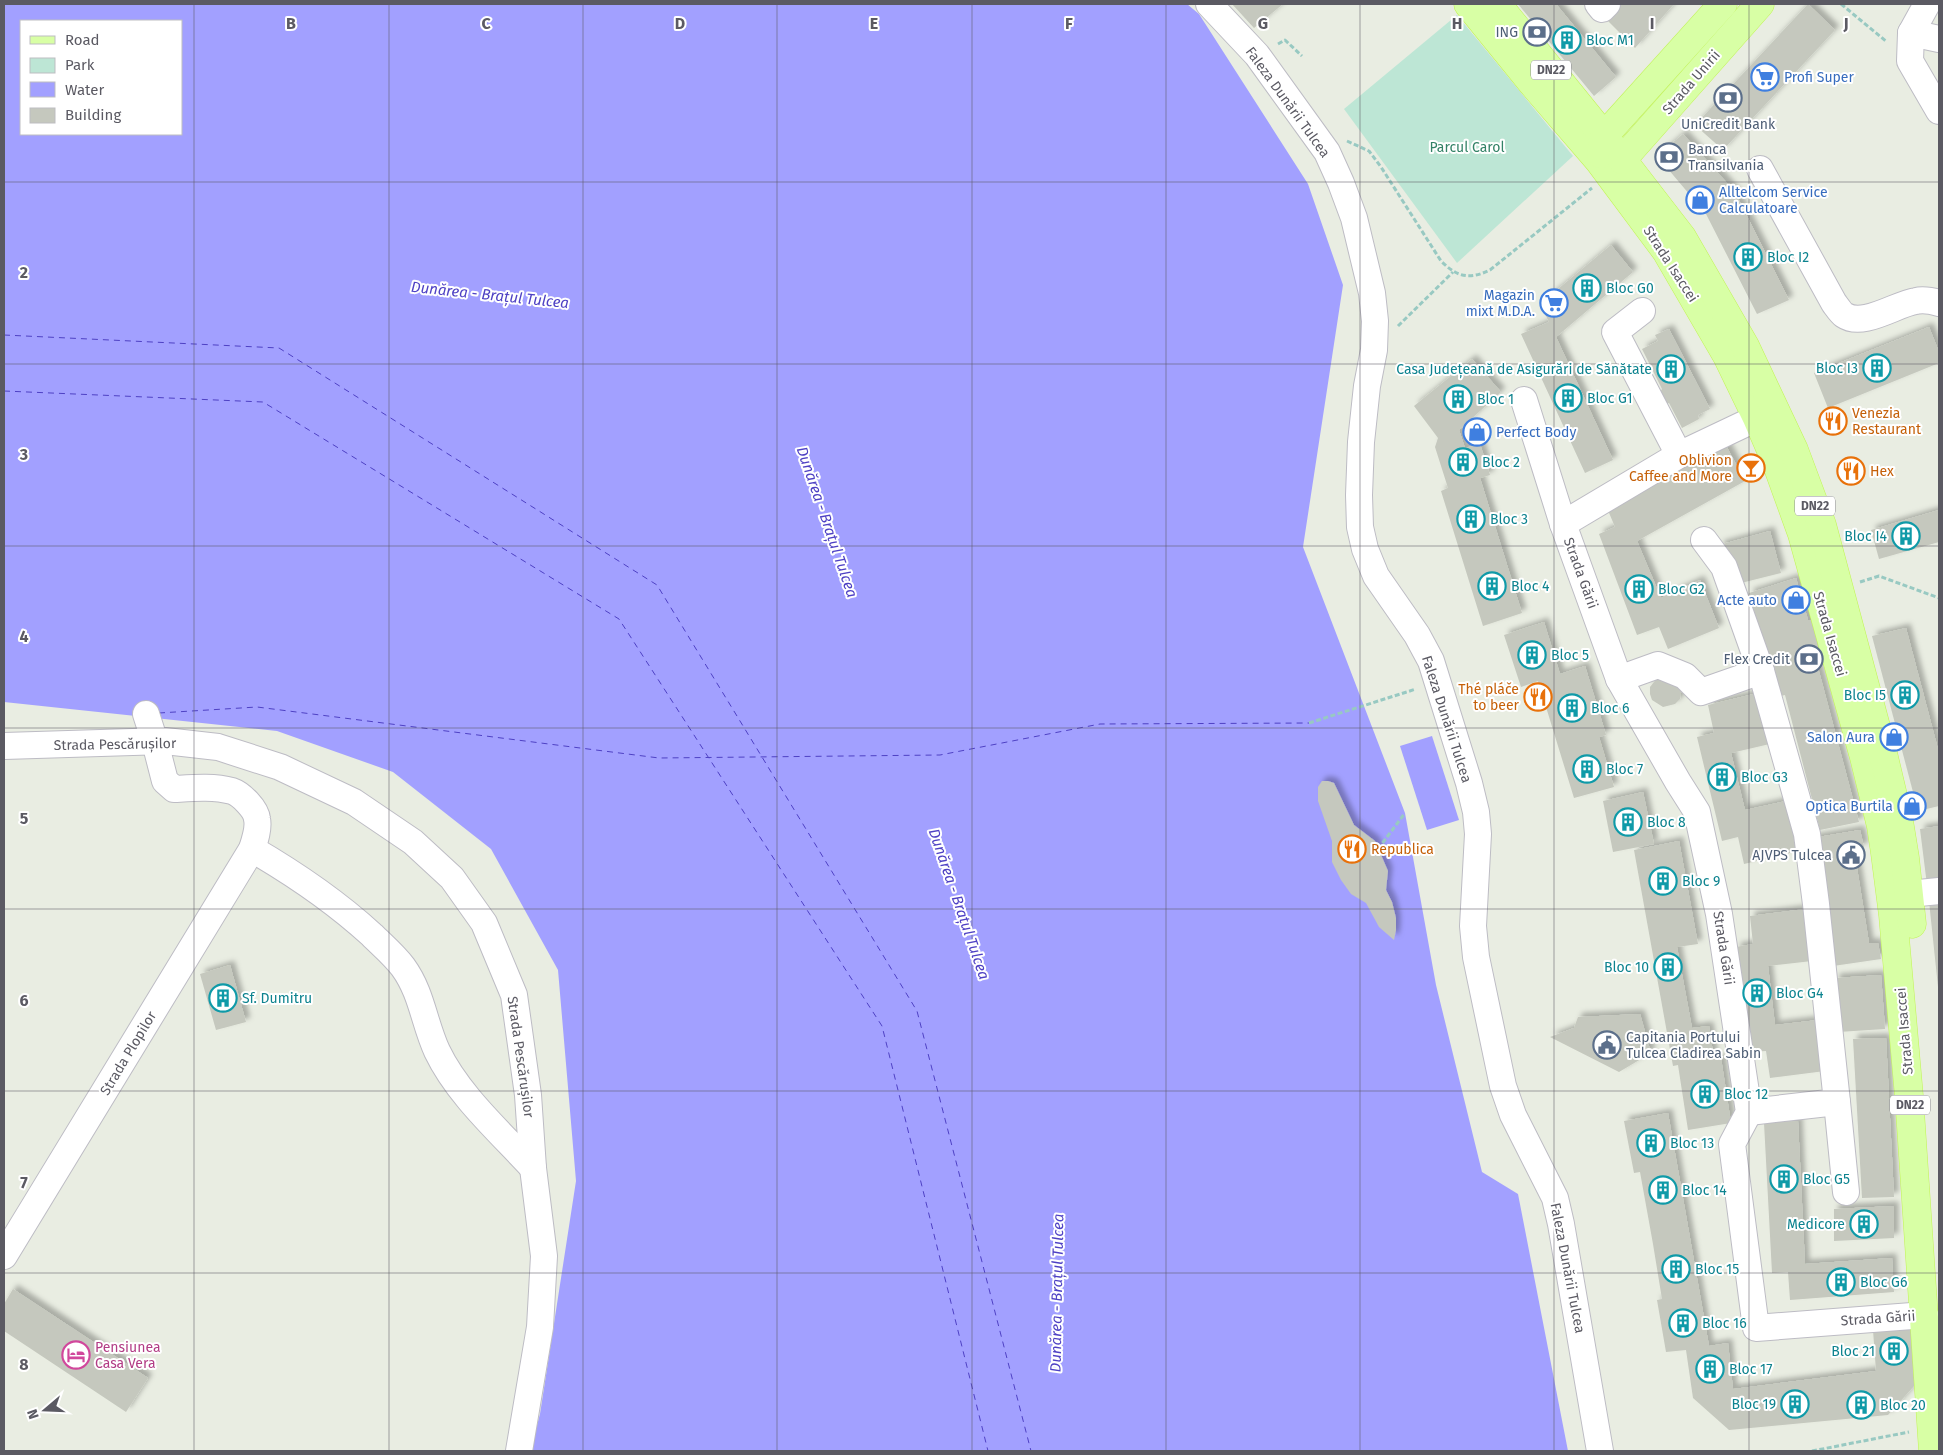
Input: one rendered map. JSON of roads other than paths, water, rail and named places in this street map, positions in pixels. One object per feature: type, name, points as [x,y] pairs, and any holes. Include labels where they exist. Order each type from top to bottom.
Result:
[{"type":"main road","name":"Strada Isaccei","points":[[1468,4],[1566,122],[1608,157],[1682,237],[1745,346],[1794,450],[1822,525],[1840,588],[1878,730],[1899,821],[1909,894],[1939,1262]]},
{"type":"main road","name":"Strada Isaccei","points":[[1497,4],[1608,157],[1666,251],[1727,356],[1776,462],[1802,534],[1841,672],[1881,826],[1893,915],[1901,998],[1925,1314],[1933,1451]]},
{"type":"main road","name":"Strada Unirii","points":[[1608,157],[1723,4]]},
{"type":"main road","name":"Strada Unirii","points":[[1608,157],[1760,4]]},
{"type":"street","name":"Faleza Dunării Tulcea","points":[[1209,4],[1257,55],[1327,152],[1354,218],[1372,293],[1374,321],[1374,350],[1367,386],[1361,442],[1360,527],[1365,549],[1376,576],[1417,635],[1431,661],[1476,812],[1478,863],[1473,926],[1476,957],[1503,1086],[1513,1115],[1555,1198],[1562,1224],[1600,1451]]},
{"type":"street","points":[[1598,4],[1602,9],[1607,4]]},
{"type":"street","points":[[1927,4],[1911,34],[1910,61],[1939,111]]},
{"type":"street","points":[[1911,34],[1939,40]]},
{"type":"street","points":[[1760,169],[1834,303],[1845,316],[1857,320],[1869,318],[1916,300],[1931,300],[1939,303]]},
{"type":"street","points":[[1642,311],[1615,332],[1679,455]]},
{"type":"street","name":"Strada Gării","points":[[1524,400],[1564,524],[1619,679],[1697,812],[1719,914],[1750,1112],[1732,1144],[1756,1328],[1925,1314]]},
{"type":"street","points":[[1564,524],[1679,455],[1757,418]]},
{"type":"street","points":[[1704,540],[1724,567],[1761,671],[1807,834],[1818,914],[1846,1192]]},
{"type":"street","points":[[1619,679],[1658,665],[1685,676],[1702,692],[1761,671]]},
{"type":"street","points":[[146,714],[165,781],[174,789],[211,788],[233,792],[248,803],[257,818],[252,849],[297,875],[350,915],[402,966],[413,982],[437,1050],[453,1079],[533,1168]]},
{"type":"street","name":"Strada Pescărușilor","points":[[4,746],[155,742],[218,747],[280,767],[354,802],[413,842],[452,878],[484,923],[514,995],[528,1095],[533,1168],[544,1256],[540,1327],[519,1451]]},
{"type":"street","name":"Strada Plopilor","points":[[4,1256],[252,849]]},
{"type":"street","points":[[1909,894],[1939,891]]},
{"type":"street","points":[[1750,1112],[1837,1102]]},
{"type":"water","name":"Dunărea - Brațul Tulcea","points":[[4,4],[1187,4],[1199,14],[1308,184],[1343,285],[1303,547],[1405,813],[1436,985],[1482,1172],[1518,1194],[1568,1451],[530,1451],[540,1414],[576,1181],[558,970],[491,849],[393,772],[277,731],[4,702]]},
{"type":"water","points":[[1432,736],[1459,820],[1427,830],[1400,746]]},
{"type":"place","name":"ING","points":[[1537,32]]},
{"type":"place","name":"Bloc M1","points":[[1567,40]]},
{"type":"place","name":"Profi Super","points":[[1765,77]]},
{"type":"place","name":"UniCredit Bank","points":[[1728,98]]},
{"type":"place","name":"Banca Transilvania","points":[[1669,157]]},
{"type":"place","name":"Alltelcom Service Calculatoare","points":[[1700,200]]},
{"type":"place","name":"Bloc I2","points":[[1748,257]]},
{"type":"place","name":"Bloc G0","points":[[1587,288]]},
{"type":"place","name":"Magazin mixt M.D.A.","points":[[1554,303]]},
{"type":"place","name":"Bloc I3","points":[[1877,368]]},
{"type":"place","name":"Casa Județeană de Asigurări de Sănătate","points":[[1671,369]]},
{"type":"place","name":"Bloc G1","points":[[1568,398]]},
{"type":"place","name":"Bloc 1","points":[[1458,399]]},
{"type":"place","name":"Venezia Restaurant","points":[[1833,421]]},
{"type":"place","name":"Perfect Body","points":[[1477,432]]},
{"type":"place","name":"Bloc 2","points":[[1463,462]]},
{"type":"place","name":"Oblivion Caffee and More","points":[[1751,468]]},
{"type":"place","name":"Hex","points":[[1851,471]]},
{"type":"place","name":"Bloc 3","points":[[1471,519]]},
{"type":"place","name":"Bloc I4","points":[[1906,536]]},
{"type":"place","name":"Bloc 4","points":[[1492,586]]},
{"type":"place","name":"Bloc G2","points":[[1639,589]]},
{"type":"place","name":"Acte auto","points":[[1796,600]]},
{"type":"place","name":"Bloc 5","points":[[1532,655]]},
{"type":"place","name":"Flex Credit","points":[[1809,659]]},
{"type":"place","name":"Bloc I5","points":[[1905,695]]},
{"type":"place","name":"Thé pláče to beer","points":[[1538,697]]},
{"type":"place","name":"Bloc 6","points":[[1572,708]]},
{"type":"place","name":"Salon Aura","points":[[1894,737]]},
{"type":"place","name":"Bloc 7","points":[[1587,769]]},
{"type":"place","name":"Bloc G3","points":[[1722,777]]},
{"type":"place","name":"Optica Burtila","points":[[1912,806]]},
{"type":"place","name":"Bloc 8","points":[[1628,822]]},
{"type":"place","name":"Republica","points":[[1352,849]]},
{"type":"place","name":"AJVPS Tulcea","points":[[1851,855]]},
{"type":"place","name":"Bloc 9","points":[[1663,881]]},
{"type":"place","name":"Bloc 10","points":[[1668,967]]},
{"type":"place","name":"Bloc G4","points":[[1757,993]]},
{"type":"place","name":"Sf. Dumitru","points":[[223,998]]},
{"type":"place","name":"Capitania Portului Tulcea Cladirea Sabin","points":[[1607,1045]]},
{"type":"place","name":"Bloc 12","points":[[1705,1094]]},
{"type":"place","name":"Bloc 13","points":[[1651,1143]]},
{"type":"place","name":"Bloc G5","points":[[1784,1179]]},
{"type":"place","name":"Bloc 14","points":[[1663,1190]]},
{"type":"place","name":"Medicore","points":[[1864,1224]]},
{"type":"place","name":"Bloc 15","points":[[1676,1269]]},
{"type":"place","name":"Bloc G6","points":[[1841,1282]]},
{"type":"place","name":"Bloc 16","points":[[1683,1323]]},
{"type":"place","name":"Bloc 21","points":[[1894,1351]]},
{"type":"place","name":"Pensiunea Casa Vera","points":[[76,1355]]},
{"type":"place","name":"Bloc 17","points":[[1710,1369]]},
{"type":"place","name":"Bloc 19","points":[[1795,1404]]},
{"type":"place","name":"Bloc 20","points":[[1861,1405]]},
{"type":"park label","name":"Parcul Carol","points":[[1467,147]]}]
